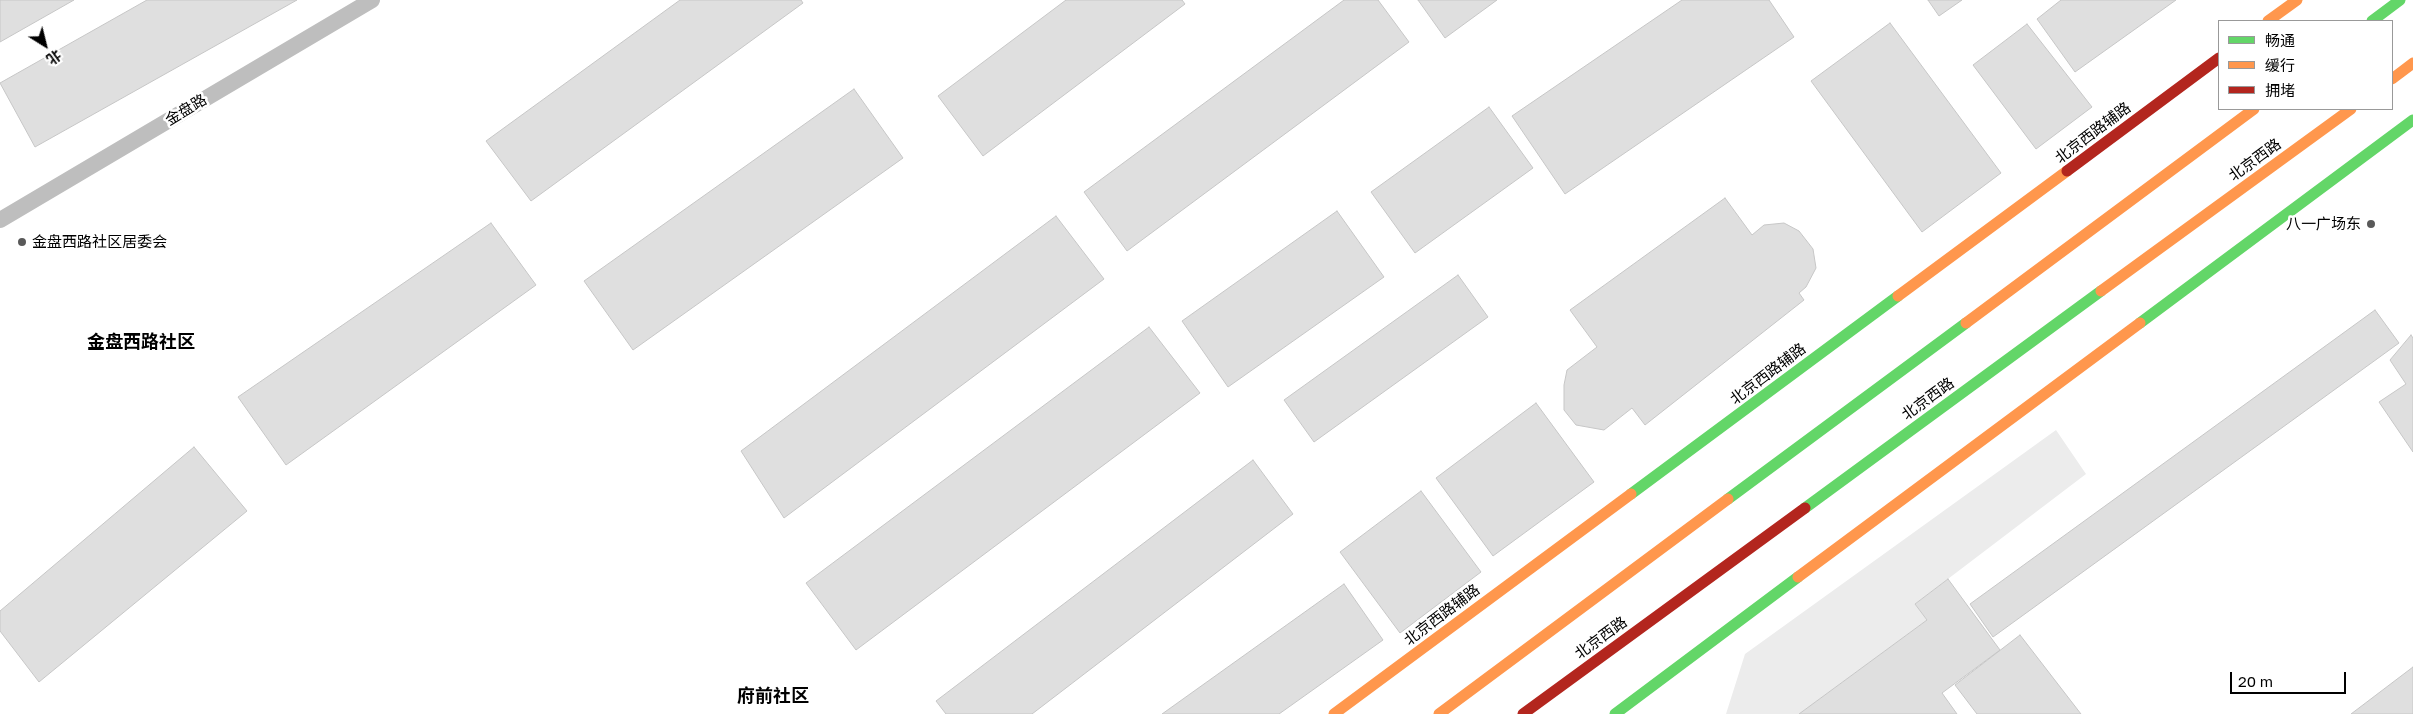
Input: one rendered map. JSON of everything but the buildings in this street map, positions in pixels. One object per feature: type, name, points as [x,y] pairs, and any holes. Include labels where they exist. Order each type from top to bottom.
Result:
[{"type":"main road","points":[[2269,20],[2297,0]]},
{"type":"main road","points":[[2373,20],[2400,0]]},
{"type":"main road","name":"北京西路辅路","points":[[1334,714],[2218,59]]},
{"type":"main road","points":[[2393,78],[2413,63]]},
{"type":"main road","points":[[1439,714],[2253,110]]},
{"type":"main road","name":"北京西路","points":[[1523,714],[2350,110]]},
{"type":"main road","points":[[1615,714],[2413,120]]},
{"type":"lane","name":"金盘路","points":[[0,220],[372,0]]},
{"type":"shaded area","points":[[2056,430],[2086,474],[1915,604],[1927,620],[1799,714],[1726,714],[1745,654]]},
{"type":"traffic: fast","points":[[2373,20],[2400,0]]},
{"type":"traffic: fast","points":[[2140,323],[2413,120]]},
{"type":"traffic: fast","points":[[1805,508],[2101,291]]},
{"type":"traffic: fast","points":[[1631,494],[1898,296]]},
{"type":"traffic: fast","points":[[1728,499],[1966,323]]},
{"type":"traffic: fast","points":[[1615,714],[1798,577]]},
{"type":"traffic: slow","points":[[2269,20],[2297,0]]},
{"type":"traffic: slow","points":[[2393,78],[2413,63]]},
{"type":"traffic: slow","points":[[1966,323],[2253,110]]},
{"type":"traffic: slow","points":[[2101,291],[2350,110]]},
{"type":"traffic: slow","points":[[1898,296],[2067,171]]},
{"type":"traffic: slow","points":[[1798,577],[2140,323]]},
{"type":"traffic: slow","points":[[1334,714],[1631,494]]},
{"type":"traffic: slow","points":[[1439,714],[1728,499]]},
{"type":"traffic: jam","points":[[2067,171],[2218,59]]},
{"type":"traffic: jam","points":[[1523,714],[1805,508]]},
{"type":"place","name":"八一广场东","points":[[2371,224]]},
{"type":"place","name":"金盘西路社区居委会","points":[[22,242]]},
{"type":"district","name":"金盘西路社区","points":[[141,342]]},
{"type":"district","name":"府前社区","points":[[773,696]]}]
